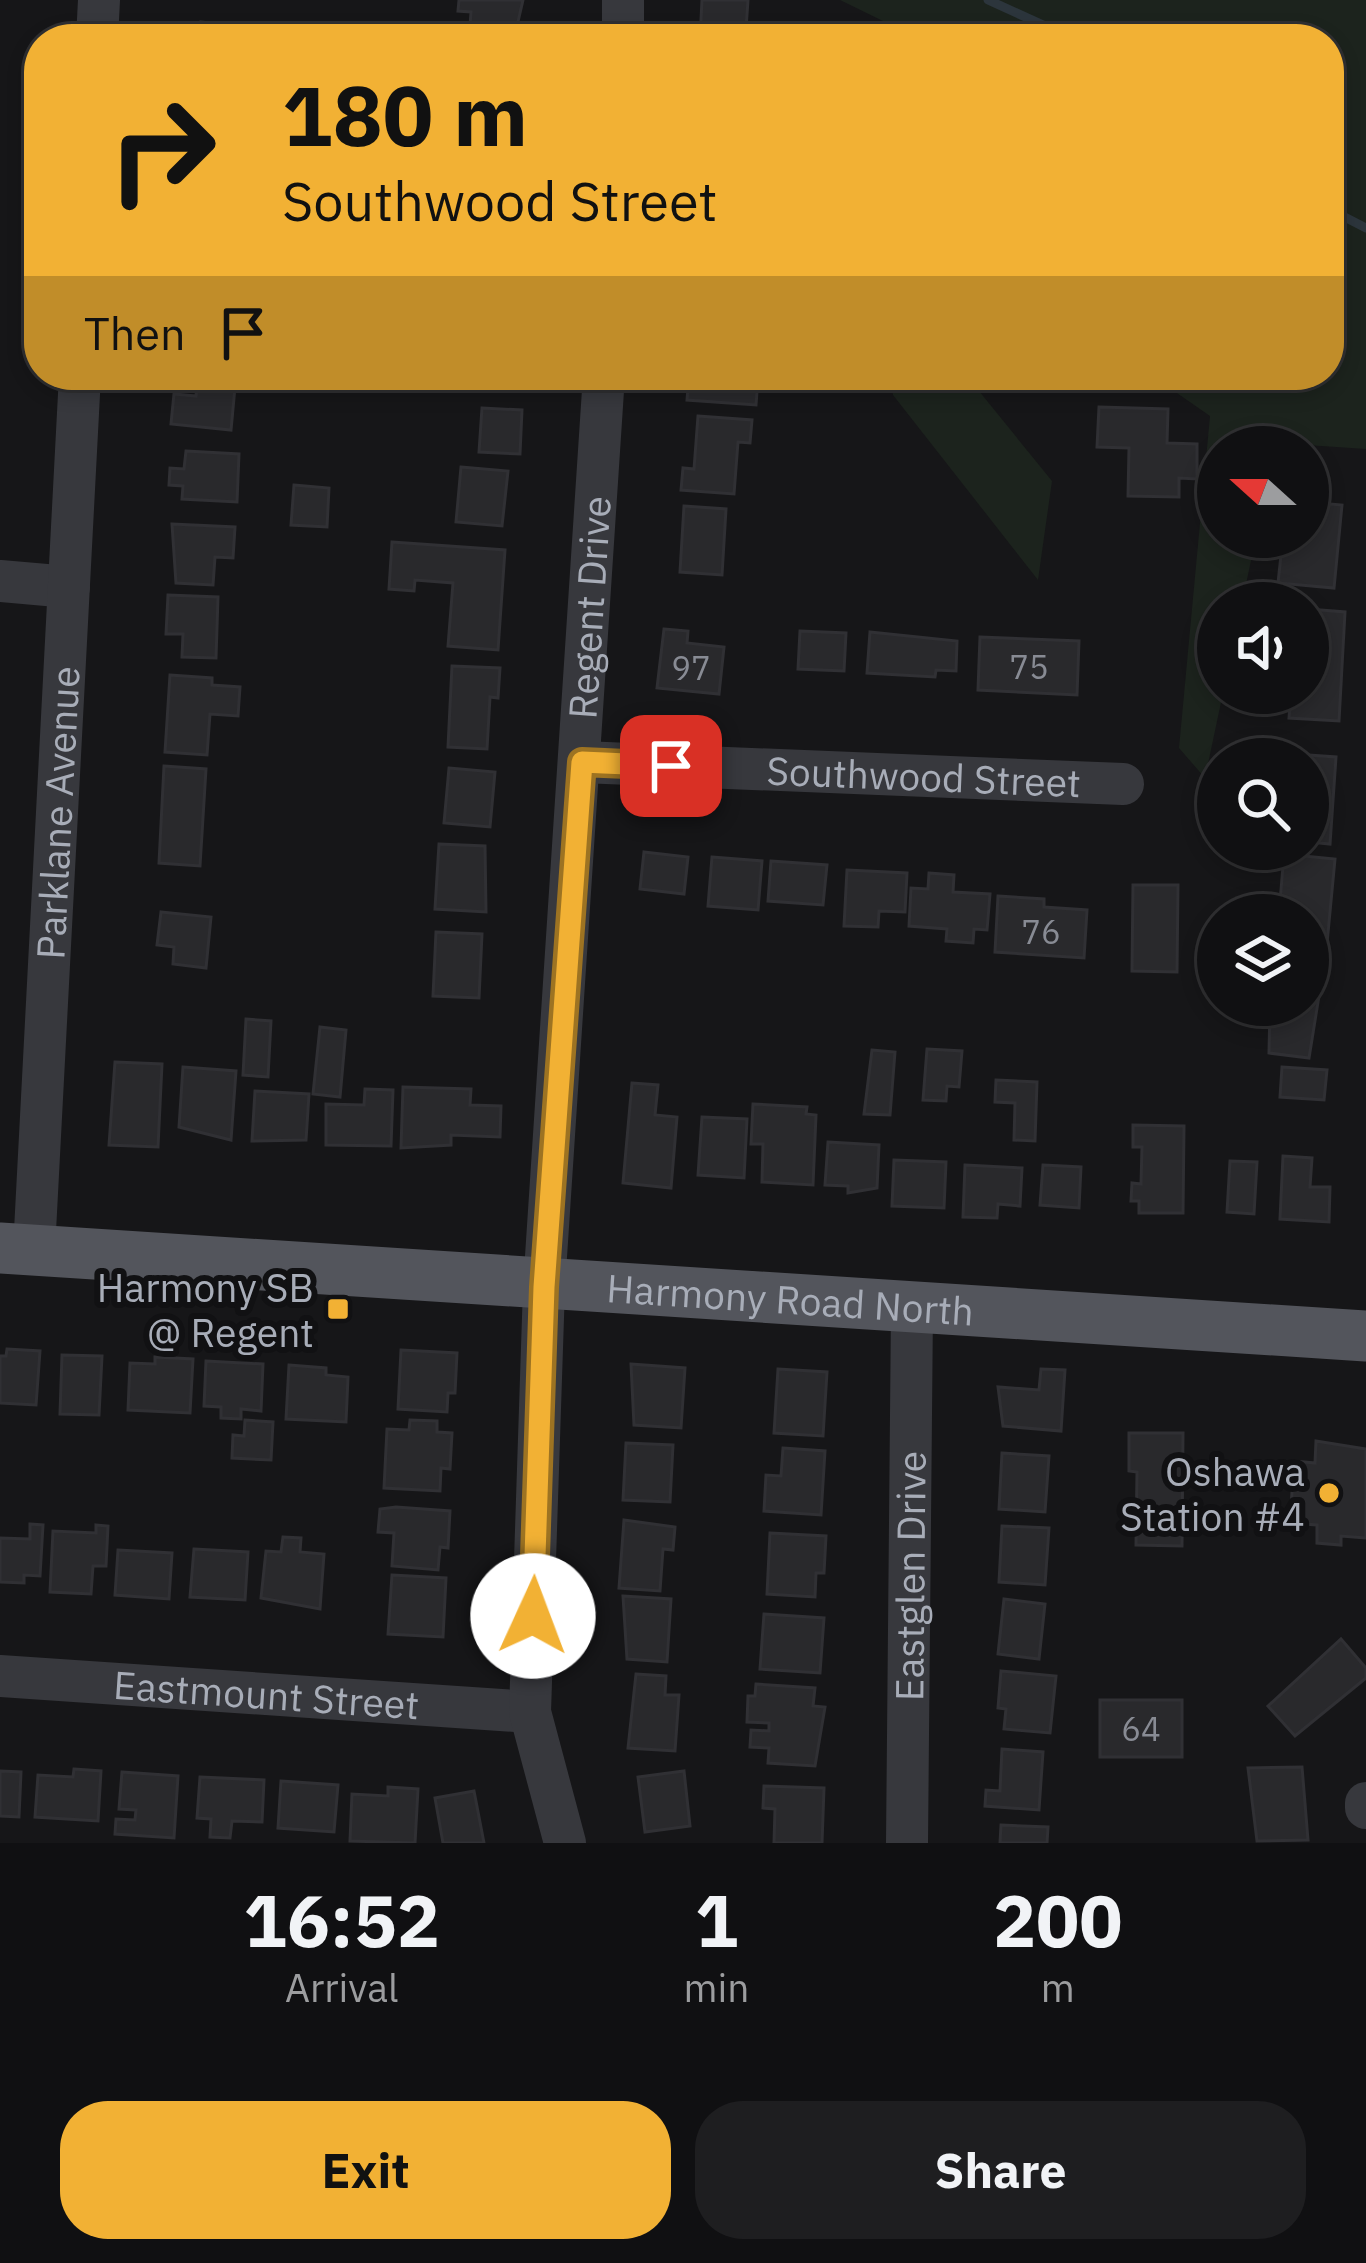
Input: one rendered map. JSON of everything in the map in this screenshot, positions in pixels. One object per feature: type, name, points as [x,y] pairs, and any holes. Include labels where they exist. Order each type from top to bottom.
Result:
[{"type":"main road","name":"Harmony Road North","points":[[17,1249],[544,1287],[1366,1336]]},
{"type":"street","name":"Parklane Avenue","points":[[17,1249],[69,587],[79,390]]},
{"type":"street","name":"Regent Drive","points":[[565,1843],[530,1712],[544,1287],[603,390]]},
{"type":"street","points":[[0,581],[69,587]]},
{"type":"street","name":"Southwood Street","points":[[582,762],[1123,784]]},
{"type":"street","name":"Eastglen Drive","points":[[907,1843],[912,1308]]},
{"type":"street","name":"Eastmount Street","points":[[0,1676],[530,1712]]},
{"type":"shaded area","points":[[840,0],[1366,0],[1366,449],[1329,447],[1329,426],[1209,426],[1210,416],[1173,390],[1344,390],[1344,24],[886,24]]},
{"type":"shaded area","points":[[892,390],[978,390],[1052,481],[1038,580]]},
{"type":"shaded area","points":[[1197,555],[1252,558],[1246,582],[1197,582],[1197,714],[1219,714],[1213,738],[1197,738],[1197,769],[1179,748]]},
{"type":"building","points":[[459,0],[523,0],[517,24],[470,24],[471,12],[458,11]]},
{"type":"building","points":[[702,0],[748,0],[746,24],[701,24]]},
{"type":"building","points":[[197,390],[235,390],[231,430],[171,424],[174,394],[196,396]]},
{"type":"building","points":[[688,390],[757,390],[756,405],[687,400]]},
{"type":"building","points":[[1099,407],[1168,409],[1167,443],[1197,444],[1197,479],[1179,478],[1179,497],[1128,496],[1129,448],[1097,447]]},
{"type":"building","points":[[482,408],[522,410],[520,454],[479,452]]},
{"type":"building","points":[[698,416],[752,420],[750,443],[738,442],[734,494],[681,490],[683,468],[694,469]]},
{"type":"building","points":[[186,451],[239,454],[237,502],[182,499],[183,486],[169,485],[170,468],[184,469]]},
{"type":"building","points":[[461,467],[508,471],[502,526],[456,522]]},
{"type":"building","points":[[294,485],[329,488],[327,527],[291,525]]},
{"type":"building","points":[[1329,504],[1342,505],[1334,588],[1329,582],[1278,582],[1281,558],[1329,558]]},
{"type":"building","points":[[684,506],[726,509],[722,575],[680,572]]},
{"type":"building","points":[[172,524],[235,527],[233,558],[215,557],[213,585],[176,583]]},
{"type":"building","points":[[392,542],[505,550],[498,650],[448,646],[453,583],[415,580],[414,591],[389,589]]},
{"type":"building","points":[[168,595],[218,597],[216,658],[182,657],[183,634],[166,634]]},
{"type":"building","points":[[1329,611],[1345,612],[1339,721],[1289,718],[1289,714],[1329,714]]},
{"type":"building","points":[[664,629],[688,631],[687,643],[724,647],[719,694],[657,688]]},
{"type":"building","points":[[800,631],[846,633],[844,671],[798,669]]},
{"type":"building","points":[[870,632],[957,641],[956,671],[936,670],[935,677],[867,673]]},
{"type":"building","points":[[980,637],[1079,641],[1077,695],[978,690]]},
{"type":"building","points":[[452,666],[500,668],[498,698],[490,697],[487,749],[448,747]]},
{"type":"building","points":[[170,675],[212,678],[212,685],[240,687],[238,716],[210,714],[207,755],[165,752]]},
{"type":"building","points":[[1329,756],[1336,757],[1329,844]]},
{"type":"building","points":[[164,766],[206,769],[200,866],[159,863]]},
{"type":"building","points":[[449,768],[495,772],[490,827],[444,823]]},
{"type":"building","points":[[439,844],[485,846],[486,912],[435,909]]},
{"type":"building","points":[[644,852],[688,857],[684,894],[640,889]]},
{"type":"building","points":[[712,857],[762,861],[758,910],[708,906]]},
{"type":"building","points":[[1329,858],[1335,859],[1329,922],[1329,894],[1281,894],[1283,870],[1329,870]]},
{"type":"building","points":[[771,861],[827,865],[823,905],[768,901]]},
{"type":"building","points":[[847,870],[907,873],[905,912],[879,911],[878,927],[844,926]]},
{"type":"building","points":[[929,873],[954,875],[953,892],[990,894],[987,930],[974,929],[973,943],[946,941],[947,929],[909,926],[911,888],[928,889]]},
{"type":"building","points":[[1133,885],[1178,885],[1177,972],[1132,971]]},
{"type":"building","points":[[998,896],[1044,899],[1044,907],[1087,910],[1084,958],[995,952]]},
{"type":"building","points":[[161,912],[211,917],[206,968],[173,964],[174,947],[157,945]]},
{"type":"building","points":[[436,932],[482,934],[479,998],[433,996]]},
{"type":"building","points":[[246,1019],[271,1021],[268,1077],[243,1075]]},
{"type":"building","points":[[1270,1026],[1314,1026],[1309,1058],[1269,1053]]},
{"type":"building","points":[[320,1027],[346,1030],[340,1097],[313,1094]]},
{"type":"building","points":[[927,1049],[962,1051],[959,1087],[947,1086],[946,1101],[923,1100]]},
{"type":"building","points":[[872,1050],[895,1052],[890,1115],[864,1114]]},
{"type":"building","points":[[115,1062],[162,1064],[158,1147],[109,1145]]},
{"type":"building","points":[[183,1067],[236,1071],[231,1140],[179,1127]]},
{"type":"building","points":[[1282,1067],[1327,1070],[1324,1100],[1280,1097]]},
{"type":"building","points":[[996,1080],[1037,1082],[1035,1141],[1014,1140],[1015,1103],[995,1102]]},
{"type":"building","points":[[632,1083],[658,1085],[655,1115],[677,1117],[671,1188],[623,1183]]},
{"type":"building","points":[[403,1087],[471,1089],[470,1105],[501,1106],[500,1137],[451,1135],[451,1145],[401,1148]]},
{"type":"building","points":[[365,1089],[393,1090],[391,1146],[326,1145],[326,1104],[364,1105]]},
{"type":"building","points":[[255,1091],[309,1094],[306,1140],[252,1141]]},
{"type":"building","points":[[753,1104],[807,1107],[806,1114],[816,1115],[813,1185],[762,1182],[763,1144],[751,1144]]},
{"type":"building","points":[[702,1117],[747,1119],[744,1178],[698,1175]]},
{"type":"building","points":[[1133,1125],[1184,1126],[1183,1213],[1139,1213],[1139,1201],[1131,1201],[1132,1183],[1141,1184],[1142,1147],[1133,1147]]},
{"type":"building","points":[[828,1142],[879,1145],[877,1188],[848,1193],[848,1186],[825,1185]]},
{"type":"building","points":[[1283,1156],[1312,1158],[1310,1187],[1330,1187],[1329,1222],[1280,1219]]},
{"type":"building","points":[[894,1160],[946,1162],[944,1208],[892,1206]]},
{"type":"building","points":[[1230,1161],[1257,1162],[1254,1214],[1227,1212]]},
{"type":"building","points":[[965,1165],[1022,1168],[1020,1206],[998,1204],[997,1218],[963,1217]]},
{"type":"building","points":[[1043,1165],[1081,1167],[1079,1208],[1040,1205]]},
{"type":"building","points":[[7,1349],[40,1351],[36,1405],[0,1403],[0,1356],[6,1356]]},
{"type":"building","points":[[401,1350],[457,1353],[455,1393],[448,1393],[447,1412],[398,1409]]},
{"type":"building","points":[[62,1355],[102,1356],[99,1415],[60,1414]]},
{"type":"building","points":[[155,1357],[193,1359],[190,1413],[128,1410],[130,1363],[155,1364]]},
{"type":"building","points":[[206,1361],[263,1364],[261,1411],[241,1409],[241,1419],[221,1418],[221,1407],[204,1406]]},
{"type":"building","points":[[631,1364],[685,1368],[681,1428],[634,1425]]},
{"type":"building","points":[[289,1365],[326,1368],[326,1375],[348,1377],[346,1422],[286,1419]]},
{"type":"building","points":[[778,1369],[827,1372],[823,1436],[774,1433]]},
{"type":"building","points":[[1041,1369],[1065,1370],[1061,1431],[1003,1426],[998,1387],[1039,1390]]},
{"type":"building","points":[[245,1420],[273,1422],[271,1460],[232,1458],[233,1435],[244,1436]]},
{"type":"building","points":[[410,1420],[437,1421],[437,1432],[452,1433],[450,1469],[441,1468],[440,1491],[384,1488],[387,1429],[409,1430]]},
{"type":"building","points":[[1129,1433],[1183,1433],[1182,1546],[1136,1545],[1137,1472],[1129,1471]]},
{"type":"building","name":"Oshawa Station #4","points":[[1316,1441],[1366,1449],[1366,1538],[1341,1536],[1341,1545],[1317,1543],[1317,1525],[1290,1523],[1294,1461],[1315,1463]]},
{"type":"building","points":[[626,1443],[673,1445],[670,1502],[623,1500]]},
{"type":"building","points":[[783,1448],[825,1451],[821,1515],[764,1511],[766,1475],[781,1476]]},
{"type":"building","points":[[1002,1453],[1049,1456],[1045,1512],[999,1509]]},
{"type":"building","points":[[380,1509],[450,1511],[448,1548],[440,1547],[438,1570],[392,1566],[394,1533],[378,1532]]},
{"type":"building","points":[[624,1520],[675,1527],[673,1550],[663,1549],[660,1591],[619,1588]]},
{"type":"building","points":[[30,1524],[43,1525],[40,1576],[24,1575],[24,1583],[0,1582],[0,1538],[30,1539]]},
{"type":"building","points":[[96,1525],[108,1526],[106,1566],[93,1566],[91,1594],[50,1592],[53,1531],[96,1533]]},
{"type":"building","points":[[1002,1526],[1049,1528],[1045,1585],[999,1582]]},
{"type":"building","points":[[770,1533],[826,1536],[824,1573],[816,1573],[815,1597],[767,1594]]},
{"type":"building","points":[[283,1537],[301,1538],[300,1552],[324,1554],[320,1609],[261,1598],[266,1551],[281,1552]]},
{"type":"building","points":[[194,1549],[248,1552],[245,1600],[190,1597]]},
{"type":"building","points":[[118,1550],[172,1553],[169,1599],[115,1595]]},
{"type":"building","points":[[392,1575],[446,1578],[443,1637],[388,1634]]},
{"type":"building","points":[[623,1596],[671,1599],[667,1662],[627,1659]]},
{"type":"building","points":[[1004,1599],[1045,1604],[1039,1659],[998,1654]]},
{"type":"building","points":[[764,1614],[824,1618],[820,1673],[760,1669]]},
{"type":"building","points":[[1341,1639],[1366,1668],[1366,1678],[1295,1736],[1268,1706]]},
{"type":"building","points":[[1001,1671],[1056,1676],[1050,1733],[1004,1729],[1006,1709],[998,1708]]},
{"type":"building","points":[[636,1674],[666,1676],[665,1695],[679,1695],[675,1751],[628,1748]]},
{"type":"building","points":[[756,1684],[815,1688],[813,1706],[825,1707],[815,1766],[768,1763],[769,1748],[750,1747],[751,1730],[769,1731],[769,1723],[747,1722],[748,1696],[755,1696]]},
{"type":"building","points":[[1100,1700],[1182,1700],[1182,1757],[1100,1757]]},
{"type":"building","points":[[1002,1749],[1043,1752],[1039,1810],[985,1806],[986,1790],[1000,1791]]},
{"type":"building","points":[[1302,1767],[1308,1840],[1257,1841],[1248,1768]]},
{"type":"building","points":[[74,1769],[101,1771],[98,1821],[35,1817],[38,1775],[73,1777]]},
{"type":"building","points":[[0,1771],[21,1772],[19,1817],[0,1816]]},
{"type":"building","points":[[684,1771],[690,1826],[645,1832],[638,1777]]},
{"type":"building","points":[[122,1772],[178,1776],[174,1838],[115,1834],[116,1819],[135,1820],[136,1810],[119,1809]]},
{"type":"building","points":[[200,1777],[264,1780],[262,1822],[232,1821],[230,1838],[210,1837],[211,1819],[197,1818]]},
{"type":"building","points":[[281,1781],[338,1785],[334,1832],[278,1828]]},
{"type":"building","points":[[764,1786],[824,1788],[822,1843],[774,1843],[775,1809],[763,1808]]},
{"type":"building","points":[[388,1787],[418,1789],[415,1843],[350,1841],[352,1794],[388,1796]]},
{"type":"building","points":[[474,1791],[484,1843],[443,1843],[435,1798]]},
{"type":"building","points":[[1001,1825],[1048,1827],[1047,1843],[1000,1843]]},
{"type":"waterway","points":[[988,0],[1041,24]]},
{"type":"waterway","points":[[1344,217],[1366,228]]},
{"type":"place","name":"Harmony SB @ Regent","points":[[338,1309]]},
{"type":"place","name":"Oshawa Station #4","points":[[1329,1493]]},
{"type":"route","points":[[533,1616],[544,1287],[582,762],[671,766]]}]
